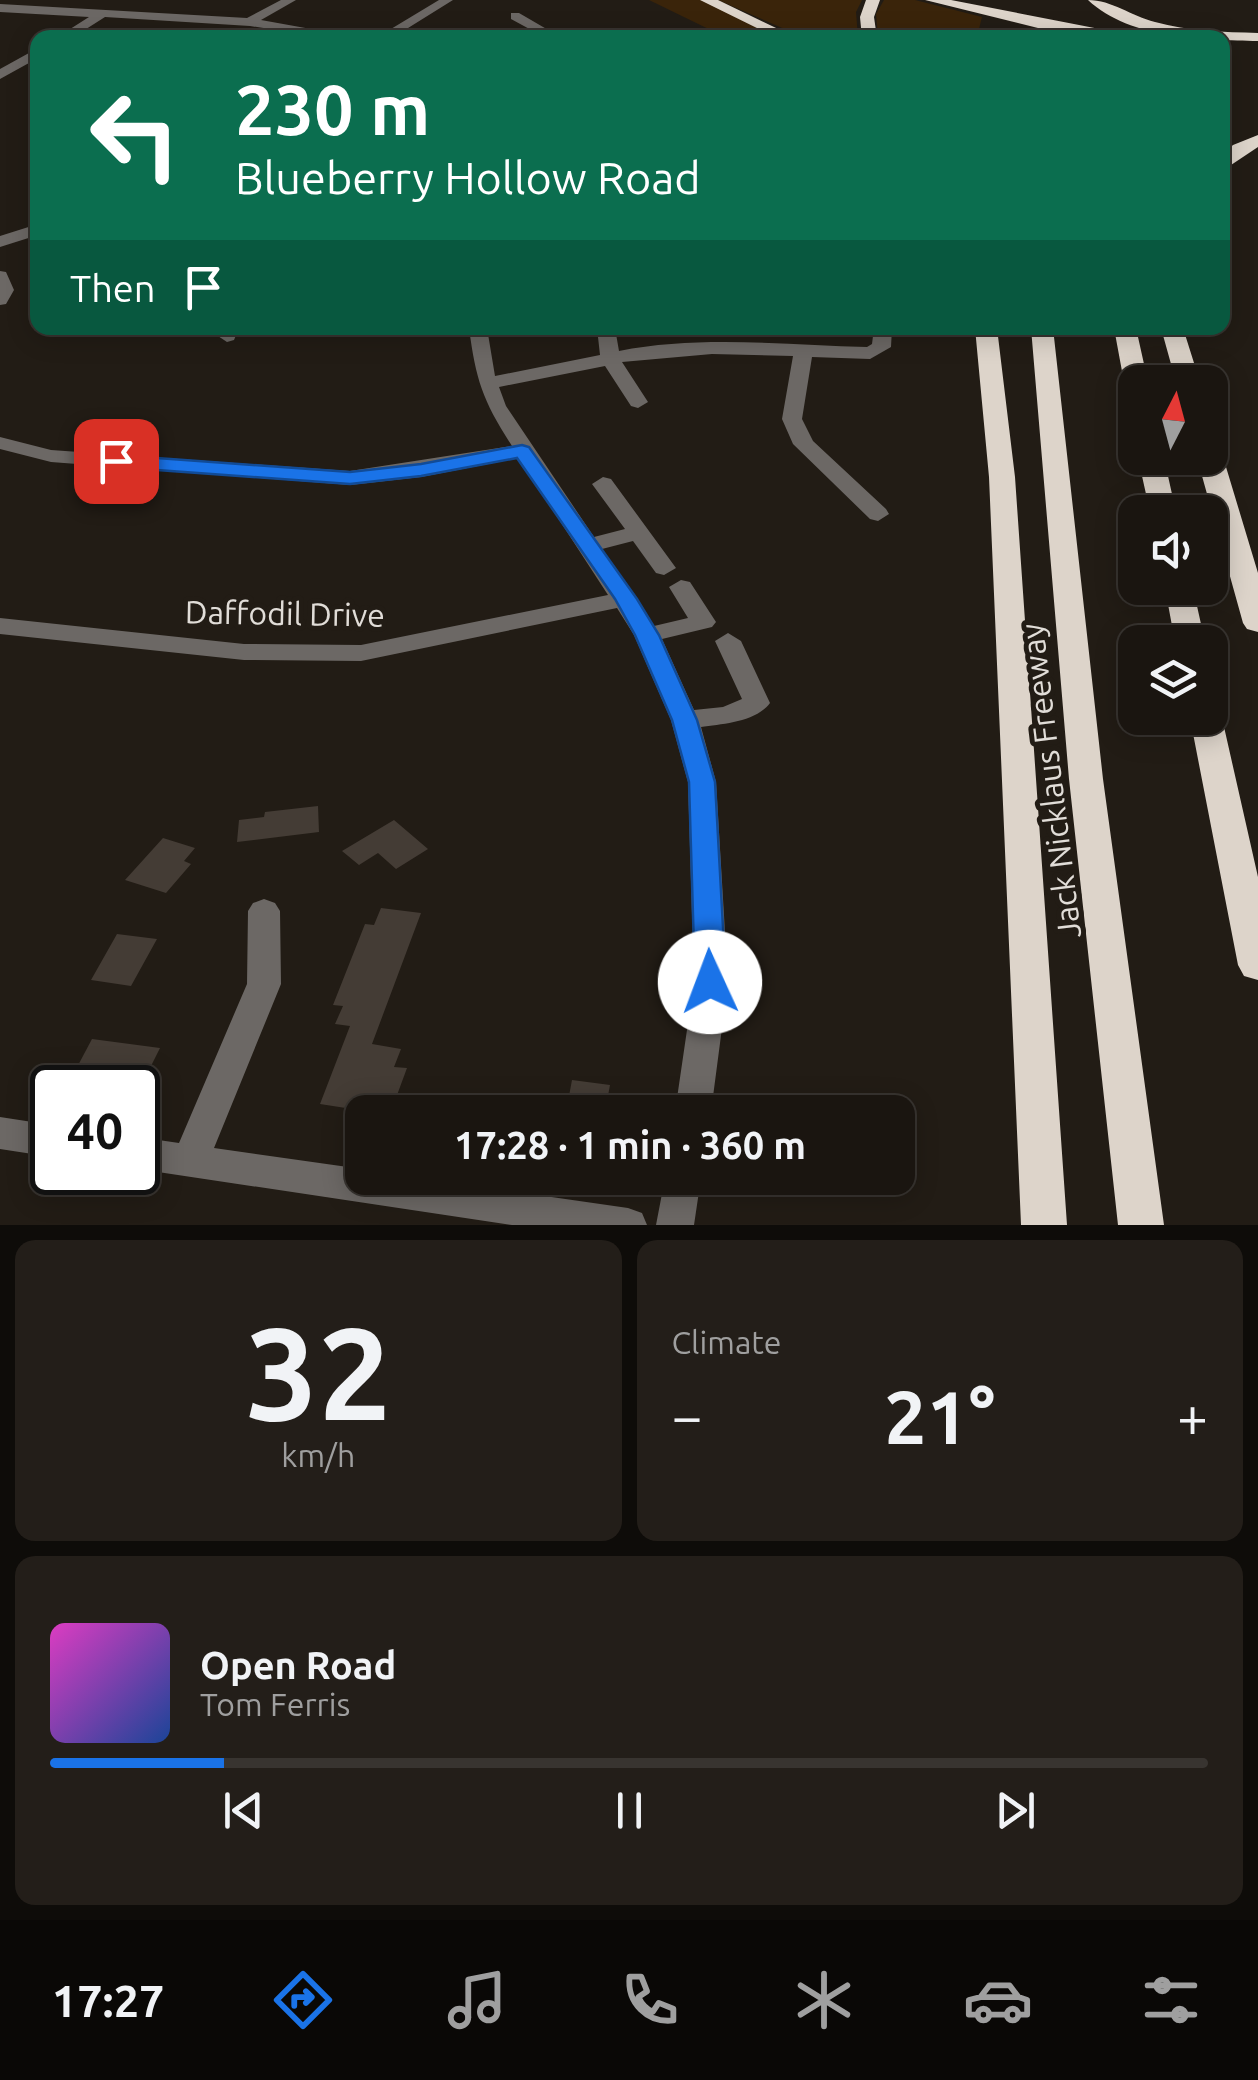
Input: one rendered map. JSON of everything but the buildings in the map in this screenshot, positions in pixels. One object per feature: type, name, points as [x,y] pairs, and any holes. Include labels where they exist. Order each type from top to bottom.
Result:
[{"type":"highway","points":[[707,0],[773,30]]},
{"type":"highway","points":[[869,30],[867,17],[872,0]]},
{"type":"highway","points":[[932,0],[1008,18],[1089,30]]},
{"type":"highway","points":[[989,30],[995,0]]},
{"type":"highway","points":[[1004,0],[1007,30]]},
{"type":"highway","points":[[1084,0],[1090,30]]},
{"type":"highway","points":[[1094,0],[1116,13],[1182,30]]},
{"type":"highway","points":[[1060,16],[1063,30]]},
{"type":"highway","points":[[1230,35],[1258,36]]},
{"type":"highway","points":[[1230,44],[1258,46]]},
{"type":"highway","points":[[1230,158],[1258,140]]},
{"type":"highway","points":[[987,335],[1002,477],[1044,1225]]},
{"type":"highway","name":"Jack Nicklaus Freeway","points":[[1043,335],[1086,779],[1141,1225]]},
{"type":"highway","points":[[1126,335],[1133,365]]},
{"type":"highway","points":[[1174,335],[1183,365]]},
{"type":"highway","points":[[1188,335],[1195,365]]},
{"type":"highway","points":[[1228,517],[1258,623]]},
{"type":"highway","points":[[1210,735],[1258,965]]},
{"type":"street","points":[[238,30],[290,0]]},
{"type":"street","points":[[396,30],[447,0]]},
{"type":"street","points":[[0,8],[248,22],[302,30]]},
{"type":"street","points":[[75,30],[104,13]]},
{"type":"street","points":[[514,16],[541,30]]},
{"type":"street","points":[[0,75],[30,57]]},
{"type":"street","points":[[0,242],[30,232]]},
{"type":"street","points":[[0,276],[5,290],[0,300]]},
{"type":"street","points":[[479,335],[496,406],[522,451],[647,635],[684,720],[702,782],[710,982],[695,1095]]},
{"type":"street","points":[[607,335],[610,359],[638,402]]},
{"type":"street","points":[[488,383],[649,351],[857,354],[876,351],[881,347],[882,335]]},
{"type":"street","points":[[803,352],[792,419],[804,444],[878,514]]},
{"type":"street","points":[[0,443],[51,456],[350,478],[421,470],[522,451]]},
{"type":"street","points":[[603,484],[704,622],[647,635]]},
{"type":"street","points":[[588,545],[639,534]]},
{"type":"street","name":"Daffodil Drive","points":[[3,631],[244,652],[361,653],[626,599]]},
{"type":"street","points":[[684,720],[728,715],[757,702],[728,641]]},
{"type":"street","points":[[190,1161],[264,984],[264,911]]},
{"type":"street","points":[[0,1133],[30,1137]]},
{"type":"street","points":[[160,1156],[628,1225]]},
{"type":"street","points":[[674,1225],[680,1195]]},
{"type":"shaded area","points":[[649,0],[701,0],[769,30],[711,30]]},
{"type":"shaded area","points":[[718,0],[862,0],[856,12],[857,30],[787,30]]},
{"type":"shaded area","points":[[884,0],[915,0],[982,17],[979,30],[877,30],[876,14]]},
{"type":"route","points":[[116,461],[350,478],[421,470],[522,451],[626,599],[647,635],[684,720],[702,782],[710,982]]}]
